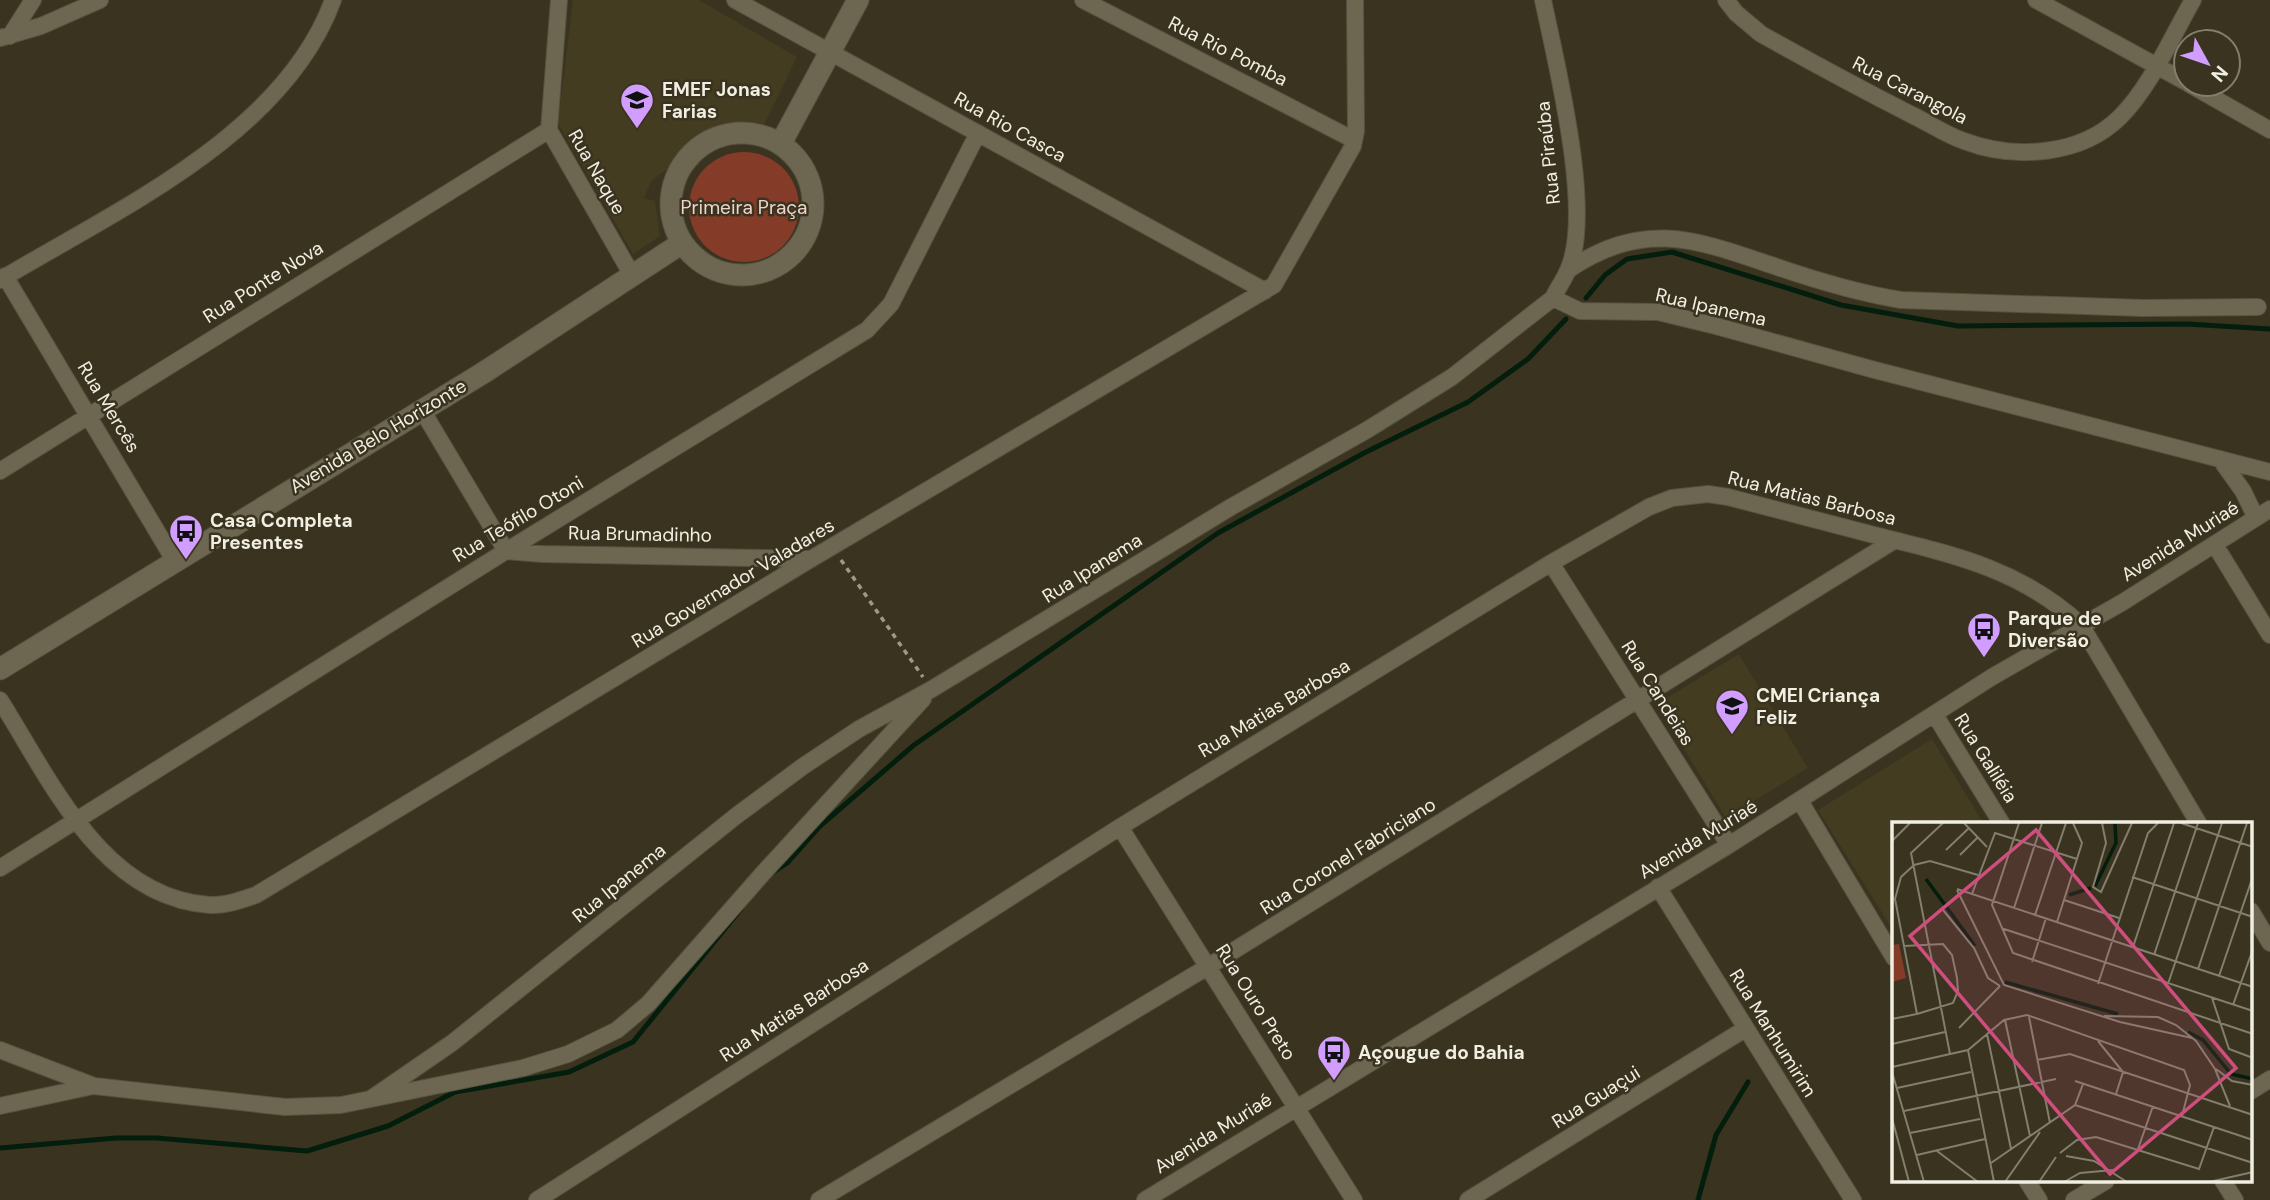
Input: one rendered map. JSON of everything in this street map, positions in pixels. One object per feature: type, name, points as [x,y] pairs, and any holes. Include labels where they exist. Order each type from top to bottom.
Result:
[{"type":"street","points":[[5,37],[33,0]]},
{"type":"street","points":[[5,37],[68,15],[100,0]]},
{"type":"street","points":[[3,278],[156,187],[222,142],[272,95],[303,58],[333,0]]},
{"type":"street","name":"Rua Naque","points":[[559,0],[549,130],[632,275]]},
{"type":"street","name":"Rua Rio Casca","points":[[735,0],[1265,291]]},
{"type":"street","points":[[780,143],[858,0]]},
{"type":"street","name":"Rua Rio Pomba","points":[[1083,0],[1354,140]]},
{"type":"street","name":"Rua Governador Valadares","points":[[0,700],[76,819],[117,866],[161,892],[211,905],[256,895],[811,559],[1265,291],[1282,275],[1354,140],[1355,0]]},
{"type":"street","name":"Rua Piraúba","points":[[1543,0],[1571,140],[1576,225],[1568,270],[1553,298]]},
{"type":"street","name":"Rua Carangola","points":[[1726,0],[1736,13],[1761,34],[1965,142],[2003,149],[2041,151],[2070,147],[2098,134],[2130,105],[2193,0]]},
{"type":"street","points":[[2036,0],[2172,74]]},
{"type":"street","points":[[2213,98],[2270,130]]},
{"type":"street","name":"Rua Ponte Nova","points":[[0,471],[549,130]]},
{"type":"street","points":[[739,132],[761,135],[780,143],[795,155],[812,187],[811,223],[793,254],[762,273],[726,274],[694,257],[682,243],[673,224],[671,202],[674,181],[692,154],[718,136],[739,132]]},
{"type":"street","name":"Rua Teófilo Otoni","points":[[0,868],[506,551],[867,330],[891,304],[978,132]]},
{"type":"street","points":[[1568,270],[1589,256],[1618,244],[1668,237],[1690,239],[1723,248],[1863,294],[1901,300],[2143,308],[2258,307]]},
{"type":"street","name":"Avenida Belo Horizonte","points":[[0,669],[422,410],[682,243]]},
{"type":"street","name":"Rua Mercês","points":[[3,278],[90,414],[174,560]]},
{"type":"street","name":"Rua Ipanema","points":[[0,1050],[94,1086],[285,1107],[341,1105],[372,1098],[453,1043],[736,816],[802,767],[859,729],[932,690],[1452,377],[1553,298],[1580,311],[1658,313],[1717,326],[2270,472]]},
{"type":"street","points":[[422,410],[506,551]]},
{"type":"street","points":[[2220,459],[2263,514]]},
{"type":"street","name":"Rua Matias Barbosa","points":[[537,1200],[1120,827],[1551,564],[1649,507],[1689,494],[1728,497],[1895,540],[2002,572],[2056,601],[2081,625],[2198,822]]},
{"type":"street","name":"Avenida Muriaé","points":[[1156,1197],[1297,1106],[1729,845],[2263,514]]},
{"type":"street","name":"Rua Coronel Fabriciano","points":[[819,1200],[1209,966],[1895,540]]},
{"type":"street","points":[[2215,545],[2270,635]]},
{"type":"street","name":"Rua Brumadinho","points":[[506,551],[811,559]]},
{"type":"street","name":"Rua Candeias","points":[[1551,564],[1729,845]]},
{"type":"street","points":[[372,1098],[523,1068],[568,1054],[617,1030],[648,1004],[765,871],[932,690]]},
{"type":"street","name":"Rua Galiléia","points":[[1935,715],[2000,822]]},
{"type":"street","points":[[1800,801],[1892,955]]},
{"type":"street","name":"Rua Ouro Preto","points":[[1120,827],[1354,1200]]},
{"type":"street","name":"Rua Manhumirim","points":[[1658,887],[1853,1200]]},
{"type":"street","points":[[2252,913],[2270,943]]},
{"type":"street","name":"Rua Guaçui","points":[[1468,1200],[1745,1029]]},
{"type":"street","points":[[2252,1090],[2270,1079]]},
{"type":"street","points":[[0,1106],[94,1086]]},
{"type":"street","points":[[2028,1182],[2039,1200]]},
{"type":"street","points":[[2074,1200],[2104,1182]]},
{"type":"street","points":[[2224,1182],[2235,1200]]},
{"type":"path","points":[[832,547],[932,690]]},
{"type":"shaded area","name":"EMEF Jonas Farias","points":[[573,0],[699,0],[797,57],[764,125],[724,125],[700,135],[673,165],[652,180],[644,198],[655,201],[660,236],[633,254],[558,123]]},
{"type":"shaded area","name":"CMEI Criança Feliz","points":[[1739,654],[1808,768],[1726,818],[1657,704]]},
{"type":"shaded area","points":[[1932,739],[1983,822],[1892,822],[1892,929],[1818,810]]},
{"type":"green space","name":"Primeira Praça","points":[[744,152],[765,156],[783,168],[795,186],[799,207],[795,228],[783,246],[765,258],[744,262],[723,258],[705,246],[693,228],[689,207],[693,186],[705,168],[723,156]]},
{"type":"waterway","points":[[1586,298],[1605,275],[1627,259],[1672,252],[1841,305],[1958,326],[2187,324],[2270,329]]},
{"type":"waterway","points":[[772,873],[787,863],[820,826],[914,745],[1218,533],[1364,453],[1468,402],[1528,359],[1566,319]]},
{"type":"waterway","points":[[0,1148],[116,1138],[157,1138],[307,1151],[388,1126],[455,1092],[569,1072],[633,1042],[741,909]]},
{"type":"waterway","points":[[1698,1200],[1716,1135],[1748,1082]]},
{"type":"place","name":"EMEF Jonas Farias","points":[[637,130]]},
{"type":"place","name":"Casa Completa Presentes","points":[[186,561]]},
{"type":"place","name":"Parque de Diversão","points":[[1984,659]]},
{"type":"place","name":"CMEI Criança Feliz","points":[[1732,736]]},
{"type":"place","name":"Açougue do Bahia","points":[[1334,1082]]}]
